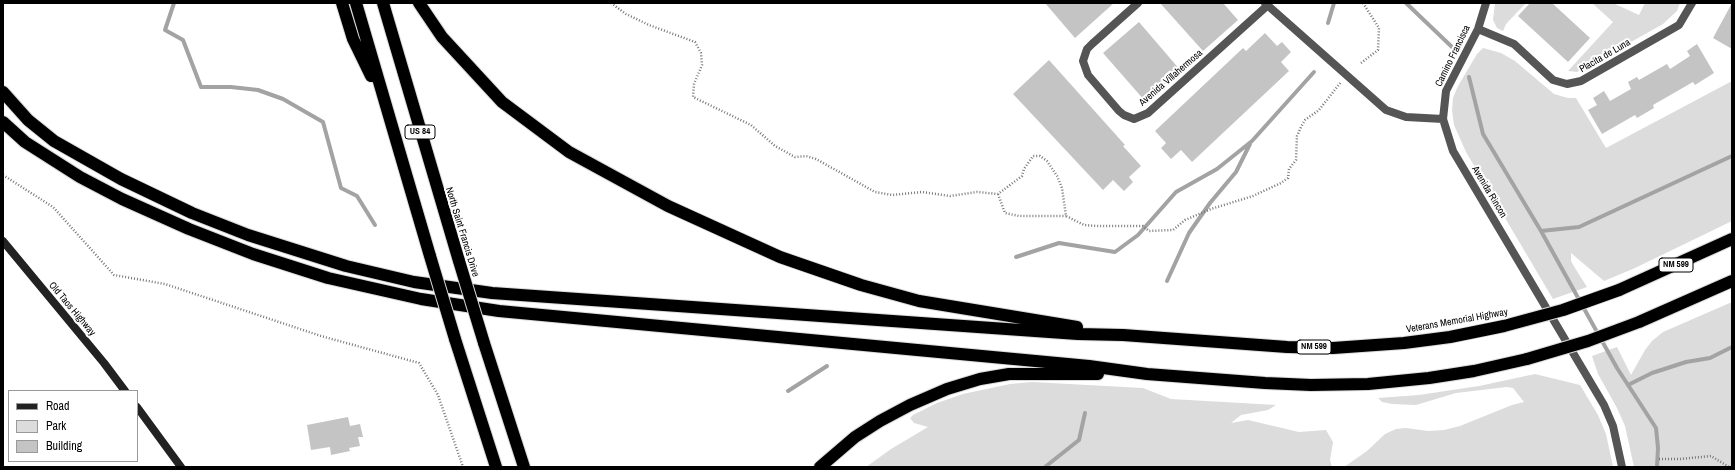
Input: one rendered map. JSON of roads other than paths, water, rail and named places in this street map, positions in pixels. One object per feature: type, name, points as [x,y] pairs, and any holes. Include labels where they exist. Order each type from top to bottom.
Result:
[{"type":"highway","points":[[342,3],[353,39],[386,109]]},
{"type":"highway","name":"US 84","points":[[356,3],[455,339],[496,467]]},
{"type":"highway","name":"North Saint Francis Drive","points":[[383,3],[459,261],[524,467]]},
{"type":"highway","points":[[419,3],[442,37],[467,66],[502,102],[537,129],[581,159],[668,206],[720,231],[809,267],[861,285],[919,300],[1123,335]]},
{"type":"highway","points":[[3,92],[28,120],[54,140],[121,179],[192,213],[248,235],[346,266],[414,282],[500,294],[1078,334],[1123,335]]},
{"type":"highway","points":[[3,122],[25,142],[46,156],[80,177],[122,199],[189,229],[253,254],[328,278],[370,289],[499,311],[1089,366],[1147,374],[1273,384],[1311,385],[1361,384],[1429,378],[1474,371],[1527,359],[1588,341],[1639,322],[1732,281]]},
{"type":"highway","name":"Veterans Memorial Highway","points":[[1123,335],[1287,347],[1333,348],[1404,343],[1450,337],[1504,326],[1563,310],[1619,290],[1732,239]]},
{"type":"highway","points":[[1698,297],[1732,286]]},
{"type":"highway","points":[[820,467],[855,437],[910,404],[947,389],[980,379],[1009,374],[1147,374]]},
{"type":"street","name":"Avenida Villahermosa","points":[[1138,3],[1087,49],[1083,61],[1088,76],[1119,111],[1134,119],[1148,113],[1266,4]]},
{"type":"street","name":"Camino Francisca","points":[[1443,119],[1446,90],[1478,29],[1486,3]]},
{"type":"street","name":"Placita de Luna","points":[[1478,29],[1514,44],[1553,80],[1567,84],[1581,81],[1679,25],[1692,3]]},
{"type":"street","points":[[1266,4],[1386,110],[1406,117],[1443,119]]},
{"type":"street","name":"Avenida Rincon","points":[[1443,119],[1454,151],[1604,405],[1613,426],[1622,467]]},
{"type":"street","name":"Old Taos Highway","points":[[3,241],[104,363],[124,390]]},
{"type":"street","points":[[138,408],[181,467]]},
{"type":"waterway","points":[[174,3],[165,30],[183,40],[201,87],[231,87],[258,90],[283,99],[323,122],[341,188],[357,196],[375,225]]},
{"type":"waterway","points":[[1328,23],[1334,3]]},
{"type":"waterway","points":[[1406,3],[1452,47]]},
{"type":"waterway","points":[[1016,257],[1059,243],[1115,252],[1138,235],[1176,192],[1217,169],[1252,141],[1314,72]]},
{"type":"waterway","points":[[1469,77],[1483,134],[1541,231],[1617,368],[1656,428],[1658,448],[1657,467]]},
{"type":"waterway","points":[[1167,281],[1189,233],[1210,203],[1236,172],[1250,144]]},
{"type":"waterway","points":[[1541,231],[1579,227],[1732,156]]},
{"type":"waterway","points":[[1628,385],[1652,373],[1686,362],[1710,358],[1732,347]]},
{"type":"waterway","points":[[788,391],[827,366]]},
{"type":"waterway","points":[[1045,467],[1079,440],[1085,413]]}]
